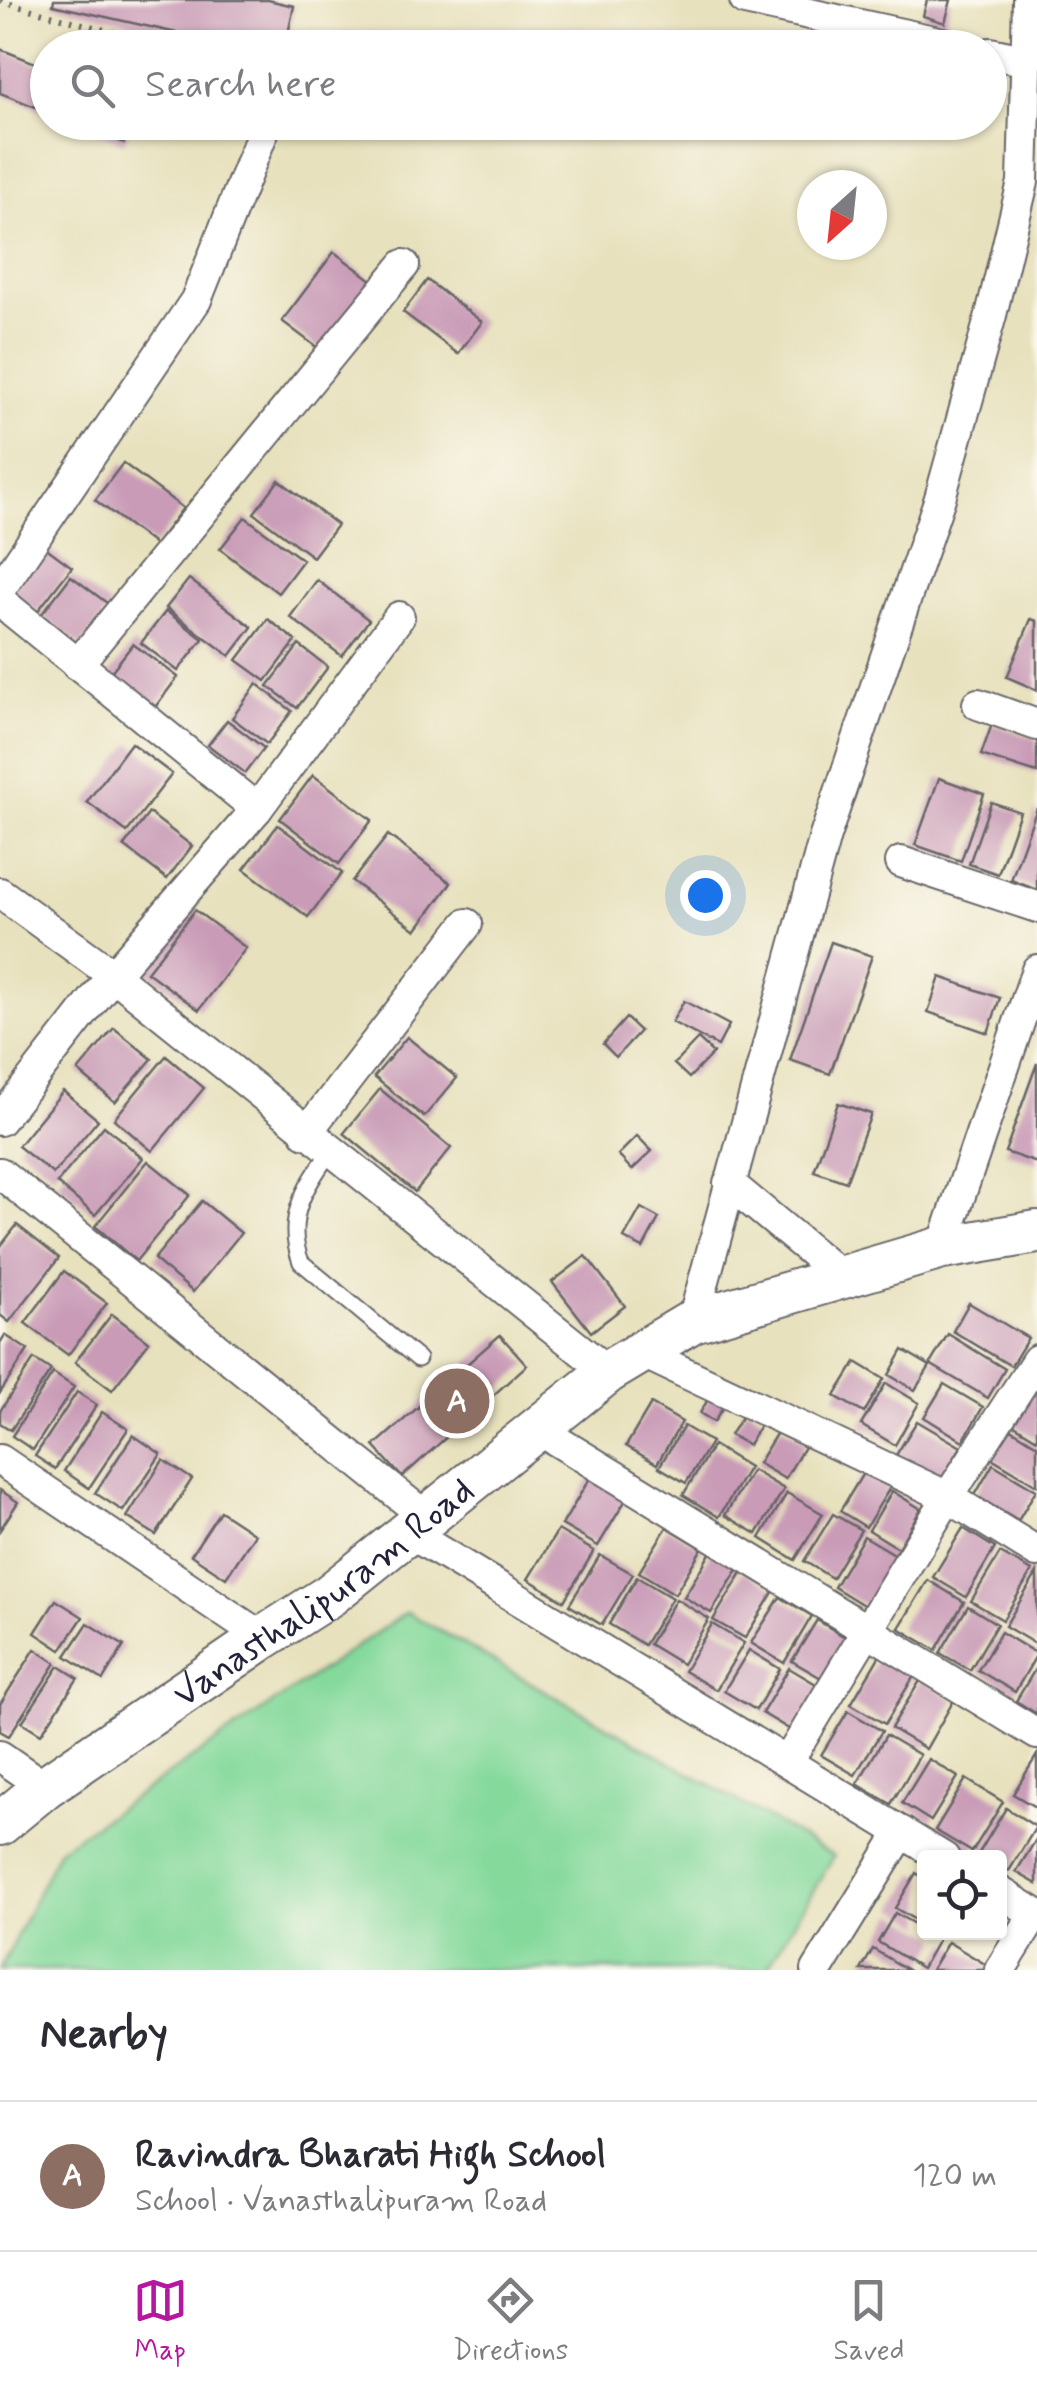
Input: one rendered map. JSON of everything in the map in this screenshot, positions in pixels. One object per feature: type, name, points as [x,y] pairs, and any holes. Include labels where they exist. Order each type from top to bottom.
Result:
[{"type":"street","points":[[744,0],[883,30]]},
{"type":"street","points":[[694,1321],[825,836],[940,498],[991,316],[1022,182],[1028,0]]},
{"type":"street","points":[[1007,56],[1028,61]]},
{"type":"street","points":[[0,588],[196,300],[261,140]]},
{"type":"street","points":[[77,665],[404,265]]},
{"type":"street","points":[[0,601],[257,808]]},
{"type":"street","points":[[0,1120],[113,975],[257,808],[399,617]]},
{"type":"street","points":[[978,704],[1037,726]]},
{"type":"street","points":[[901,862],[1037,907]]},
{"type":"street","points":[[0,893],[113,975],[318,1142],[625,1362],[948,1497],[1037,1552]]},
{"type":"street","points":[[318,1142],[467,924]]},
{"type":"street","points":[[942,1248],[1037,970]]},
{"type":"street","points":[[0,1173],[417,1525],[931,1850]]},
{"type":"street","points":[[730,1183],[842,1277]]},
{"type":"street","name":"Vanasthalipuram Road","points":[[0,1824],[45,1787],[330,1595],[536,1428],[625,1362],[694,1321],[942,1248],[1037,1232]]},
{"type":"street","points":[[788,1761],[948,1497],[1037,1360]]},
{"type":"street","points":[[536,1428],[1037,1734]]},
{"type":"street","points":[[0,1460],[263,1638]]},
{"type":"street","points":[[0,1756],[45,1787]]},
{"type":"street","points":[[817,1970],[902,1832]]},
{"type":"street","points":[[1000,1970],[1036,1915],[1007,1896]]},
{"type":"lane","points":[[318,1142],[297,1205],[293,1243],[301,1262],[418,1359]]},
{"type":"path","points":[[0,1],[105,30]]},
{"type":"green space","points":[[407,1612],[834,1856],[766,1970],[0,1970],[59,1849]]},
{"type":"building","points":[[54,0],[268,0],[294,6],[289,30],[163,30],[53,5]]},
{"type":"building","points":[[927,0],[951,0],[945,23],[923,16]]},
{"type":"building","points":[[0,49],[30,61],[30,105],[0,93]]},
{"type":"building","points":[[334,252],[376,283],[323,352],[282,321]]},
{"type":"building","points":[[427,280],[482,322],[458,354],[403,312]]},
{"type":"building","points":[[123,463],[183,508],[155,545],[95,500]]},
{"type":"building","points":[[279,480],[337,525],[313,557],[254,513]]},
{"type":"building","points":[[245,517],[303,560],[278,593],[220,549]]},
{"type":"building","points":[[45,547],[72,567],[37,612],[11,592]]},
{"type":"building","points":[[71,576],[111,606],[81,646],[41,615]]},
{"type":"building","points":[[189,579],[252,627],[230,656],[166,608]]},
{"type":"building","points":[[317,580],[369,620],[342,656],[290,617]]},
{"type":"building","points":[[166,611],[203,639],[178,671],[141,643]]},
{"type":"building","points":[[268,619],[296,641],[266,681],[237,660]]},
{"type":"building","points":[[1031,619],[1037,621],[1037,690],[1007,677]]},
{"type":"building","points":[[133,644],[178,677],[152,711],[107,677]]},
{"type":"building","points":[[299,645],[328,667],[297,708],[268,686]]},
{"type":"building","points":[[257,684],[292,711],[267,744],[232,718]]},
{"type":"building","points":[[227,720],[264,748],[245,773],[208,745]]},
{"type":"building","points":[[992,724],[1037,739],[1037,773],[981,755]]},
{"type":"building","points":[[131,743],[172,774],[127,832],[87,802]]},
{"type":"building","points":[[313,775],[372,820],[339,864],[280,819]]},
{"type":"building","points":[[939,778],[984,794],[961,861],[915,845]]},
{"type":"building","points":[[991,802],[1020,812],[998,874],[969,864]]},
{"type":"building","points":[[1037,808],[1037,890],[1011,880]]},
{"type":"building","points":[[149,813],[192,846],[167,879],[124,846]]},
{"type":"building","points":[[278,825],[342,873],[308,917],[244,869]]},
{"type":"building","points":[[388,835],[451,883],[416,930],[352,881]]},
{"type":"building","points":[[195,910],[246,948],[199,1010],[147,972]]},
{"type":"building","points":[[831,942],[872,956],[830,1074],[790,1060]]},
{"type":"building","points":[[940,977],[1000,998],[988,1033],[928,1012]]},
{"type":"building","points":[[684,1001],[729,1025],[718,1046],[672,1022]]},
{"type":"building","points":[[626,1018],[640,1031],[616,1057],[603,1044]]},
{"type":"building","points":[[114,1028],[152,1059],[115,1102],[78,1071]]},
{"type":"building","points":[[407,1037],[457,1078],[424,1117],[374,1077]]},
{"type":"building","points":[[698,1039],[713,1053],[689,1078],[674,1064]]},
{"type":"building","points":[[166,1056],[204,1088],[152,1151],[114,1119]]},
{"type":"building","points":[[1037,1063],[1037,1163],[1005,1152]]},
{"type":"building","points":[[380,1089],[451,1148],[415,1192],[344,1133]]},
{"type":"building","points":[[63,1091],[98,1120],[53,1174],[18,1146]]},
{"type":"building","points":[[838,1103],[871,1114],[846,1182],[814,1171]]},
{"type":"building","points":[[104,1126],[143,1158],[95,1215],[57,1183]]},
{"type":"building","points":[[637,1136],[652,1151],[632,1170],[618,1155]]},
{"type":"building","points":[[148,1161],[190,1195],[136,1261],[95,1226]]},
{"type":"building","points":[[202,1201],[241,1233],[193,1292],[154,1259]]},
{"type":"building","points":[[641,1208],[659,1218],[643,1248],[624,1238]]},
{"type":"building","points":[[17,1225],[59,1258],[9,1322],[0,1315],[0,1247]]},
{"type":"building","points":[[586,1256],[625,1306],[591,1332],[552,1282]]},
{"type":"building","points":[[64,1271],[107,1303],[68,1355],[25,1323]]},
{"type":"building","points":[[969,1303],[1028,1338],[1011,1366],[953,1331]]},
{"type":"building","points":[[112,1314],[149,1342],[112,1390],[75,1362]]},
{"type":"building","points":[[948,1334],[1005,1369],[988,1398],[930,1364]]},
{"type":"building","points":[[5,1335],[28,1350],[0,1393],[0,1343]]},
{"type":"building","points":[[500,1335],[527,1365],[402,1477],[374,1446]]},
{"type":"building","points":[[903,1350],[930,1366],[915,1390],[889,1375]]},
{"type":"building","points":[[34,1359],[51,1370],[11,1430],[0,1423],[0,1411]]},
{"type":"building","points":[[856,1362],[884,1379],[864,1413],[835,1396]]},
{"type":"building","points":[[53,1373],[74,1387],[33,1450],[12,1436]]},
{"type":"building","points":[[886,1383],[919,1403],[895,1445],[861,1425]]},
{"type":"building","points":[[944,1384],[983,1407],[963,1441],[924,1417]]},
{"type":"building","points":[[714,1389],[729,1397],[714,1422],[700,1413]]},
{"type":"building","points":[[1032,1389],[1037,1392],[1037,1439],[1011,1423]]},
{"type":"building","points":[[77,1392],[97,1405],[55,1469],[35,1456]]},
{"type":"building","points":[[651,1404],[682,1422],[657,1464],[626,1446]]},
{"type":"building","points":[[747,1408],[764,1419],[748,1445],[730,1435]]},
{"type":"building","points":[[102,1412],[128,1429],[89,1488],[64,1471]]},
{"type":"building","points":[[917,1421],[961,1447],[940,1481],[896,1455]]},
{"type":"building","points":[[684,1426],[711,1442],[686,1483],[659,1467]]},
{"type":"building","points":[[781,1426],[807,1442],[785,1479],[758,1463]]},
{"type":"building","points":[[1008,1427],[1037,1445],[1037,1485],[990,1457]]},
{"type":"building","points":[[133,1435],[161,1454],[123,1511],[95,1493]]},
{"type":"building","points":[[713,1445],[749,1467],[719,1517],[683,1495]]},
{"type":"building","points":[[163,1460],[192,1479],[156,1535],[127,1517]]},
{"type":"building","points":[[993,1464],[1036,1490],[1018,1521],[975,1495]]},
{"type":"building","points":[[752,1470],[784,1489],[757,1534],[725,1515]]},
{"type":"building","points":[[865,1470],[891,1486],[866,1527],[840,1511]]},
{"type":"building","points":[[591,1476],[627,1498],[598,1546],[562,1525]]},
{"type":"building","points":[[0,1490],[18,1502],[0,1530]]},
{"type":"building","points":[[892,1491],[921,1509],[898,1548],[869,1530]]},
{"type":"building","points":[[787,1493],[823,1514],[795,1560],[760,1538]]},
{"type":"building","points":[[220,1511],[255,1534],[226,1578],[191,1555]]},
{"type":"building","points":[[833,1514],[861,1530],[832,1578],[804,1561]]},
{"type":"building","points":[[667,1527],[702,1548],[675,1594],[639,1572]]},
{"type":"building","points":[[963,1528],[995,1548],[966,1597],[933,1577]]},
{"type":"building","points":[[558,1530],[594,1551],[564,1601],[528,1579]]},
{"type":"building","points":[[864,1536],[896,1555],[865,1606],[834,1587]]},
{"type":"building","points":[[712,1550],[740,1566],[711,1613],[684,1597]]},
{"type":"building","points":[[1000,1553],[1032,1571],[1003,1620],[971,1601]]},
{"type":"building","points":[[600,1555],[633,1574],[602,1625],[569,1605]]},
{"type":"building","points":[[743,1571],[775,1589],[745,1638],[713,1620]]},
{"type":"building","points":[[1037,1573],[1037,1645],[1005,1626]]},
{"type":"building","points":[[637,1577],[672,1598],[644,1645],[609,1624]]},
{"type":"building","points":[[928,1580],[964,1602],[936,1650],[899,1628]]},
{"type":"building","points":[[780,1597],[812,1616],[784,1663],[751,1643]]},
{"type":"building","points":[[676,1599],[709,1619],[682,1664],[649,1644]]},
{"type":"building","points":[[56,1600],[83,1617],[61,1650],[35,1633]]},
{"type":"building","points":[[968,1606],[997,1624],[970,1670],[940,1653]]},
{"type":"building","points":[[817,1620],[848,1639],[823,1679],[792,1661]]},
{"type":"building","points":[[88,1623],[124,1646],[103,1680],[66,1656]]},
{"type":"building","points":[[712,1624],[744,1643],[716,1690],[684,1671]]},
{"type":"building","points":[[1001,1632],[1037,1654],[1015,1692],[978,1670]]},
{"type":"building","points":[[35,1649],[56,1663],[9,1736],[0,1731],[0,1704]]},
{"type":"building","points":[[749,1650],[780,1669],[756,1710],[724,1691]]},
{"type":"building","points":[[880,1655],[914,1676],[885,1724],[851,1704]]},
{"type":"building","points":[[59,1666],[78,1678],[41,1734],[22,1722]]},
{"type":"building","points":[[1037,1666],[1037,1714],[1016,1701]]},
{"type":"building","points":[[789,1668],[821,1687],[794,1732],[762,1713]]},
{"type":"building","points":[[921,1679],[954,1700],[926,1749],[891,1728]]},
{"type":"building","points":[[848,1711],[882,1731],[855,1775],[821,1755]]},
{"type":"building","points":[[886,1735],[920,1755],[891,1804],[857,1784]]},
{"type":"building","points":[[1037,1755],[1037,1808],[1013,1794]]},
{"type":"building","points":[[929,1759],[958,1777],[931,1821],[902,1803]]},
{"type":"building","points":[[966,1779],[1003,1802],[973,1850],[935,1830]]},
{"type":"building","points":[[1006,1808],[1036,1827],[1009,1871],[1007,1850],[981,1850]]},
{"type":"building","points":[[1037,1838],[1037,1884],[1016,1872]]},
{"type":"building","points":[[916,1873],[917,1921],[895,1908]]},
{"type":"building","points":[[895,1913],[917,1926],[917,1940],[938,1940],[922,1968],[878,1942]]},
{"type":"building","points":[[948,1942],[995,1970],[931,1970]]},
{"type":"building","points":[[873,1949],[908,1970],[861,1970]]},
{"type":"place","name":"Ravindra Bharati High School","points":[[457,1401]]}]
